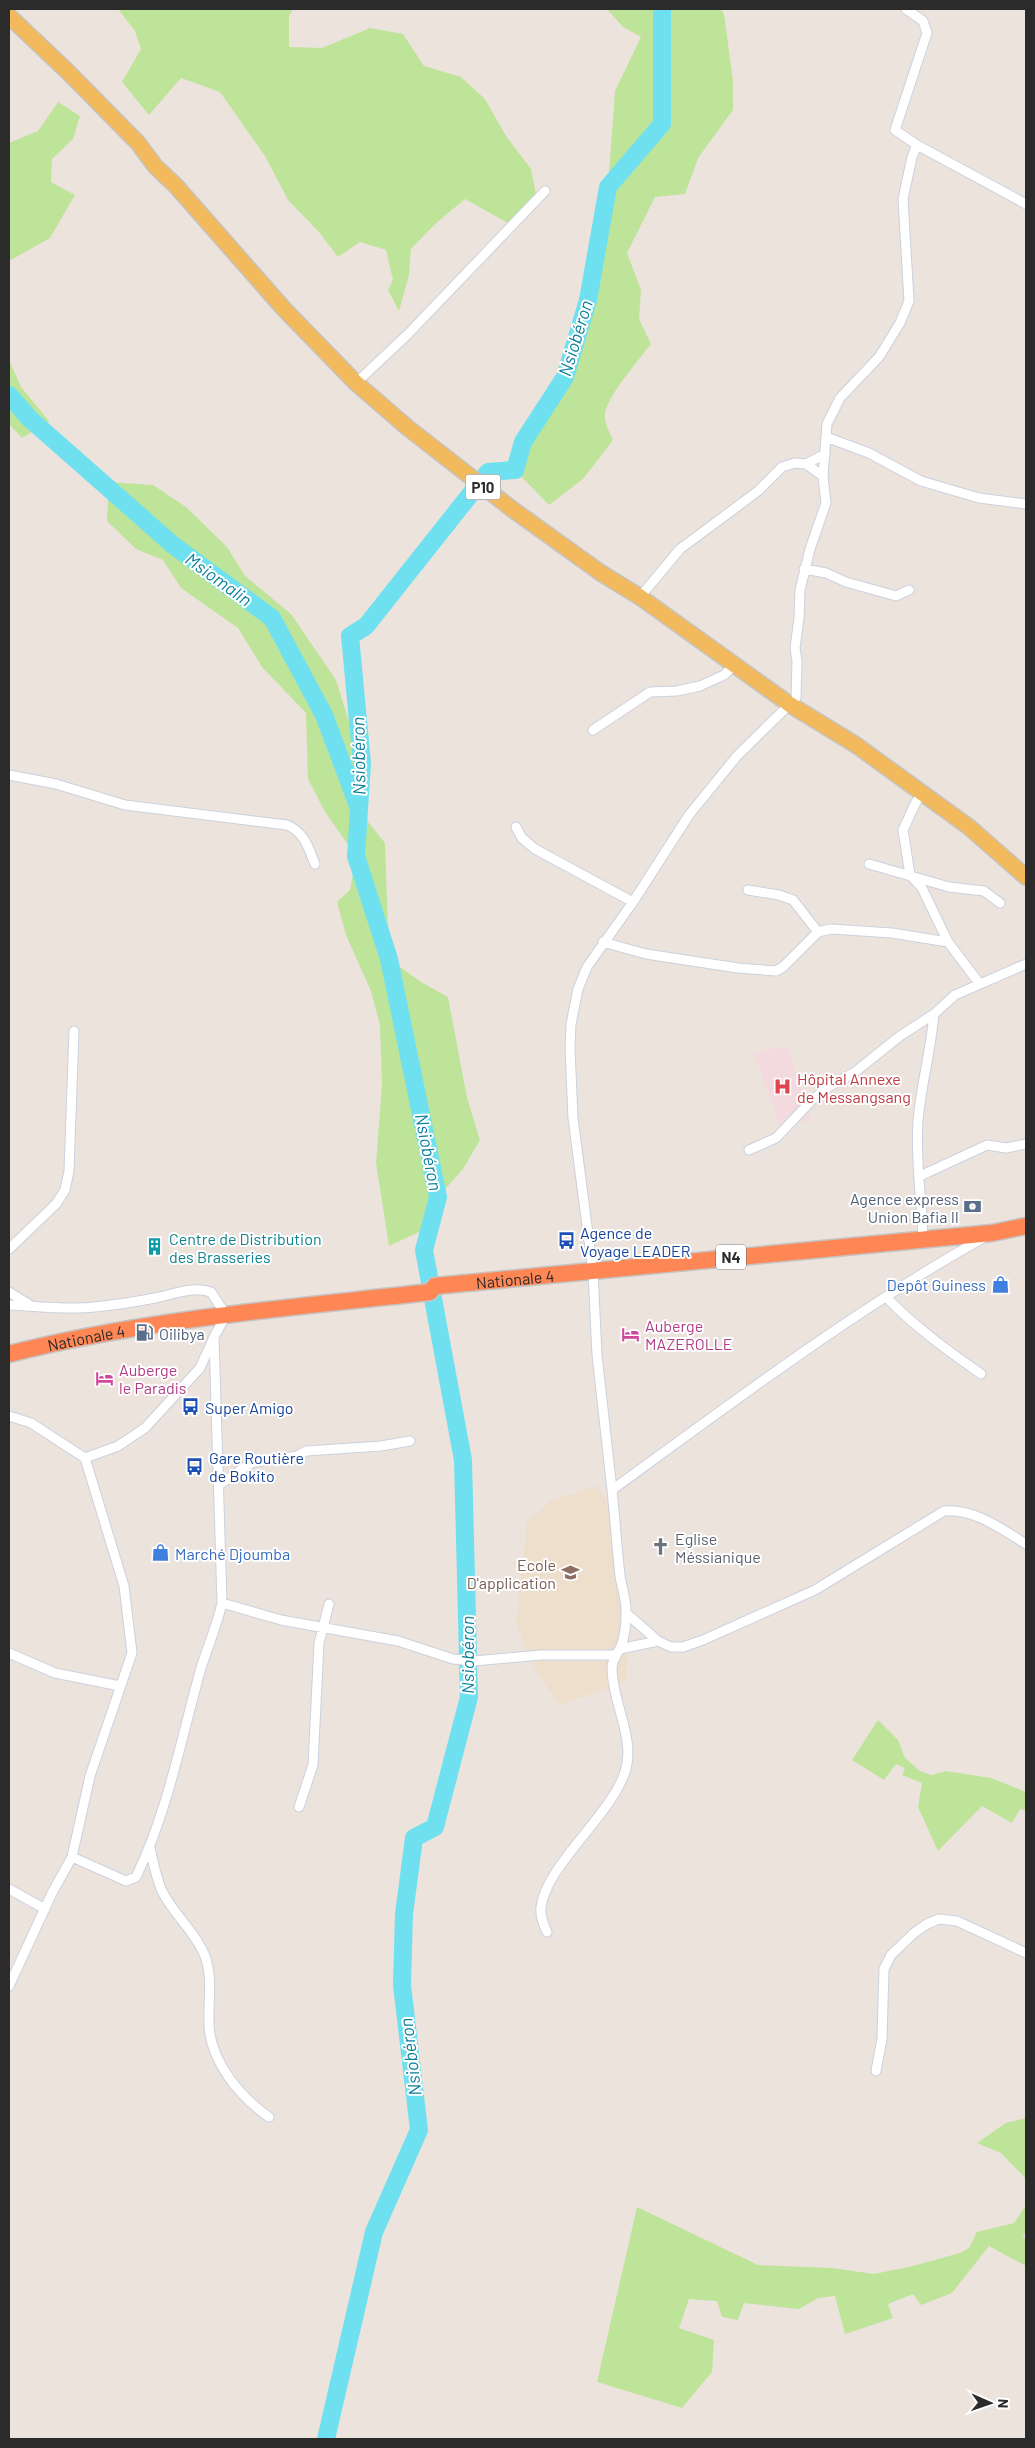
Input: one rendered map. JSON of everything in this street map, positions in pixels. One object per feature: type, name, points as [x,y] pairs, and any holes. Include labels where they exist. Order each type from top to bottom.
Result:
[{"type":"highway","name":"Nationale 4","points":[[9,1354],[102,1333],[432,1289],[992,1233],[1026,1226]]},
{"type":"main road","name":"P10","points":[[9,16],[62,65],[138,143],[156,166],[176,186],[284,309],[356,383],[408,428],[512,509],[601,573],[640,597],[736,664],[789,704],[856,745],[969,828],[1026,877]]},
{"type":"street","points":[[906,9],[923,21],[927,33],[895,130],[917,145],[1026,204]]},
{"type":"street","points":[[548,1932],[540,1914],[546,1893],[558,1871],[614,1791],[624,1773],[628,1748],[614,1686],[612,1666],[618,1652],[626,1613],[597,1355],[593,1272],[573,1118],[570,1048],[578,989],[587,967],[633,902],[689,815],[715,781],[796,698],[797,661],[795,648],[804,568],[826,503],[823,476],[827,424],[840,398],[880,357],[900,323],[909,301],[903,199],[912,157],[917,145]]},
{"type":"street","points":[[356,383],[408,334],[545,191]]},
{"type":"street","points":[[826,437],[869,453],[920,481],[979,498],[1026,504]]},
{"type":"street","points":[[806,464],[825,454]]},
{"type":"street","points":[[640,597],[680,548],[758,491],[782,467],[796,463],[806,464],[823,476]]},
{"type":"street","points":[[804,568],[826,573],[846,582],[896,596],[909,590]]},
{"type":"street","points":[[593,730],[650,692],[677,691],[700,686],[724,675],[736,664]]},
{"type":"street","points":[[9,776],[56,784],[125,805],[287,825],[298,830],[304,837],[315,864]]},
{"type":"street","points":[[922,794],[916,802],[904,830],[910,875],[922,888],[948,942],[979,983]]},
{"type":"street","points":[[516,827],[522,838],[536,849],[633,902]]},
{"type":"street","points":[[869,864],[949,886],[984,891],[1000,902]]},
{"type":"street","points":[[748,890],[779,895],[793,900],[818,932]]},
{"type":"street","points":[[603,942],[646,954],[738,968],[776,971],[783,967],[818,932],[831,929],[892,933],[948,942]]},
{"type":"street","points":[[749,1150],[776,1138],[812,1100],[830,1086],[855,1072],[900,1036],[934,1014],[955,995],[1026,964]]},
{"type":"street","points":[[922,1240],[918,1121],[929,1062],[934,1014]]},
{"type":"street","points":[[9,1249],[56,1204],[65,1190],[69,1171],[74,1031]]},
{"type":"street","points":[[920,1176],[987,1146],[1006,1148],[1026,1144]]},
{"type":"street","points":[[612,1490],[886,1296],[992,1233]]},
{"type":"street","points":[[9,1305],[65,1309],[93,1307],[156,1298],[189,1289],[211,1292],[226,1315],[200,1368],[145,1428],[118,1446],[85,1458]]},
{"type":"street","points":[[9,1292],[31,1306]]},
{"type":"street","points":[[886,1296],[907,1318],[933,1340],[981,1374]]},
{"type":"street","points":[[72,1857],[126,1881],[136,1877],[150,1848],[222,1603],[220,1485],[214,1337]]},
{"type":"street","points":[[9,1416],[31,1423],[85,1458],[124,1586],[132,1653],[90,1776],[72,1857],[9,1986]]},
{"type":"street","points":[[220,1485],[251,1463],[297,1456],[306,1451],[381,1446],[410,1441]]},
{"type":"street","points":[[626,1613],[658,1641],[671,1647],[683,1647],[703,1640],[815,1590],[944,1511],[960,1510],[974,1515],[1026,1544]]},
{"type":"street","points":[[222,1603],[281,1620],[398,1641],[454,1659],[474,1661],[618,1652],[658,1641]]},
{"type":"street","points":[[299,1807],[313,1765],[322,1627],[329,1604]]},
{"type":"street","points":[[9,1653],[55,1673],[120,1686]]},
{"type":"street","points":[[150,1848],[161,1888],[205,1956],[210,1975],[209,2022],[212,2043],[238,2090],[250,2104],[268,2117]]},
{"type":"street","points":[[9,1889],[45,1909]]},
{"type":"street","points":[[876,2071],[882,2039],[884,1969],[891,1956],[914,1933],[938,1919],[957,1921],[1026,1954]]},
{"type":"shaded area","name":"Hôpital Annexe de Messangsang","points":[[787,1045],[811,1120],[780,1126],[754,1054]]},
{"type":"shaded area","name":"Ecole D'application","points":[[596,1486],[609,1504],[629,1637],[626,1681],[560,1705],[538,1674],[516,1624],[527,1522],[551,1501]]},
{"type":"green space","points":[[118,9],[293,9],[289,16],[289,47],[322,48],[370,28],[403,34],[424,66],[461,77],[485,99],[506,136],[531,169],[536,195],[508,223],[465,199],[435,224],[411,249],[409,275],[399,311],[388,290],[393,280],[386,250],[360,242],[338,257],[319,232],[288,200],[265,156],[220,92],[181,78],[149,115],[122,82],[141,49],[135,31]]},
{"type":"green space","points":[[607,9],[721,9],[724,14],[733,81],[733,110],[698,158],[685,194],[655,197],[627,253],[641,290],[639,319],[651,344],[611,397],[607,406],[605,420],[613,440],[583,479],[549,505],[515,470],[523,442],[565,377],[586,340],[588,300],[608,187],[615,91],[641,37],[623,27]]},
{"type":"green space","points":[[58,102],[80,116],[73,139],[52,159],[51,182],[75,195],[50,238],[11,260],[9,257],[9,143],[38,131]]},
{"type":"green space","points":[[9,360],[21,387],[49,421],[22,438],[9,424]]},
{"type":"green space","points":[[109,482],[153,485],[186,507],[227,547],[245,576],[291,614],[336,680],[362,763],[360,812],[385,843],[389,959],[421,982],[448,997],[467,1098],[480,1140],[463,1169],[438,1197],[441,1222],[389,1246],[376,1163],[382,1084],[380,1025],[371,991],[346,935],[337,902],[350,890],[356,856],[325,812],[308,779],[306,713],[262,667],[238,628],[181,588],[163,560],[136,549],[107,521]]},
{"type":"green space","points":[[878,1720],[898,1740],[905,1758],[920,1771],[931,1775],[946,1771],[991,1778],[1026,1792],[1026,1810],[1020,1809],[1012,1823],[982,1806],[938,1851],[918,1807],[922,1783],[902,1775],[905,1768],[896,1764],[884,1780],[852,1760]]},
{"type":"green space","points":[[1026,2118],[1026,2179],[1001,2153],[977,2143],[1006,2123]]},
{"type":"green space","points":[[1026,2205],[1026,2232],[1023,2235],[1026,2242],[1026,2266],[989,2246],[952,2293],[921,2305],[913,2294],[888,2304],[893,2318],[845,2334],[835,2296],[818,2298],[799,2309],[744,2303],[738,2320],[722,2317],[717,2301],[689,2299],[679,2328],[714,2340],[712,2372],[682,2408],[597,2382],[637,2207],[758,2265],[832,2268],[874,2274],[960,2253],[969,2248],[977,2232],[1014,2223]]},
{"type":"waterway","name":"Nsiobéron","points":[[326,2439],[374,2232],[419,2130],[402,1985],[404,1914],[414,1838],[435,1827],[469,1697],[463,1460],[424,1250],[438,1197],[389,959],[356,856],[362,763],[350,636],[366,626],[488,472],[515,470],[523,442],[565,377],[588,300],[608,187],[662,124],[662,9]]},
{"type":"waterway","name":"Msiomalin","points":[[9,395],[30,419],[173,545],[272,618],[324,715],[357,803]]},
{"type":"place","name":"Hôpital Annexe de Messangsang","points":[[783,1087]]},
{"type":"place","name":"Agence express Union Bafia II","points":[[973,1207]]},
{"type":"place","name":"Agence de Voyage LEADER","points":[[566,1241]]},
{"type":"place","name":"Centre de Distribution des Brasseries","points":[[155,1247]]},
{"type":"place","name":"Depôt Guiness","points":[[1000,1284]]},
{"type":"place","name":"Oilibya","points":[[145,1333]]},
{"type":"place","name":"Auberge MAZEROLLE","points":[[631,1334]]},
{"type":"place","name":"Auberge le Paradis","points":[[105,1378]]},
{"type":"place","name":"Super Amigo","points":[[191,1407]]},
{"type":"place","name":"Gare Routière de Bokito","points":[[195,1466]]},
{"type":"place","name":"Eglise Méssianique","points":[[661,1547]]},
{"type":"place","name":"Marché Djoumba","points":[[161,1553]]},
{"type":"place","name":"Ecole D'application","points":[[570,1573]]}]
